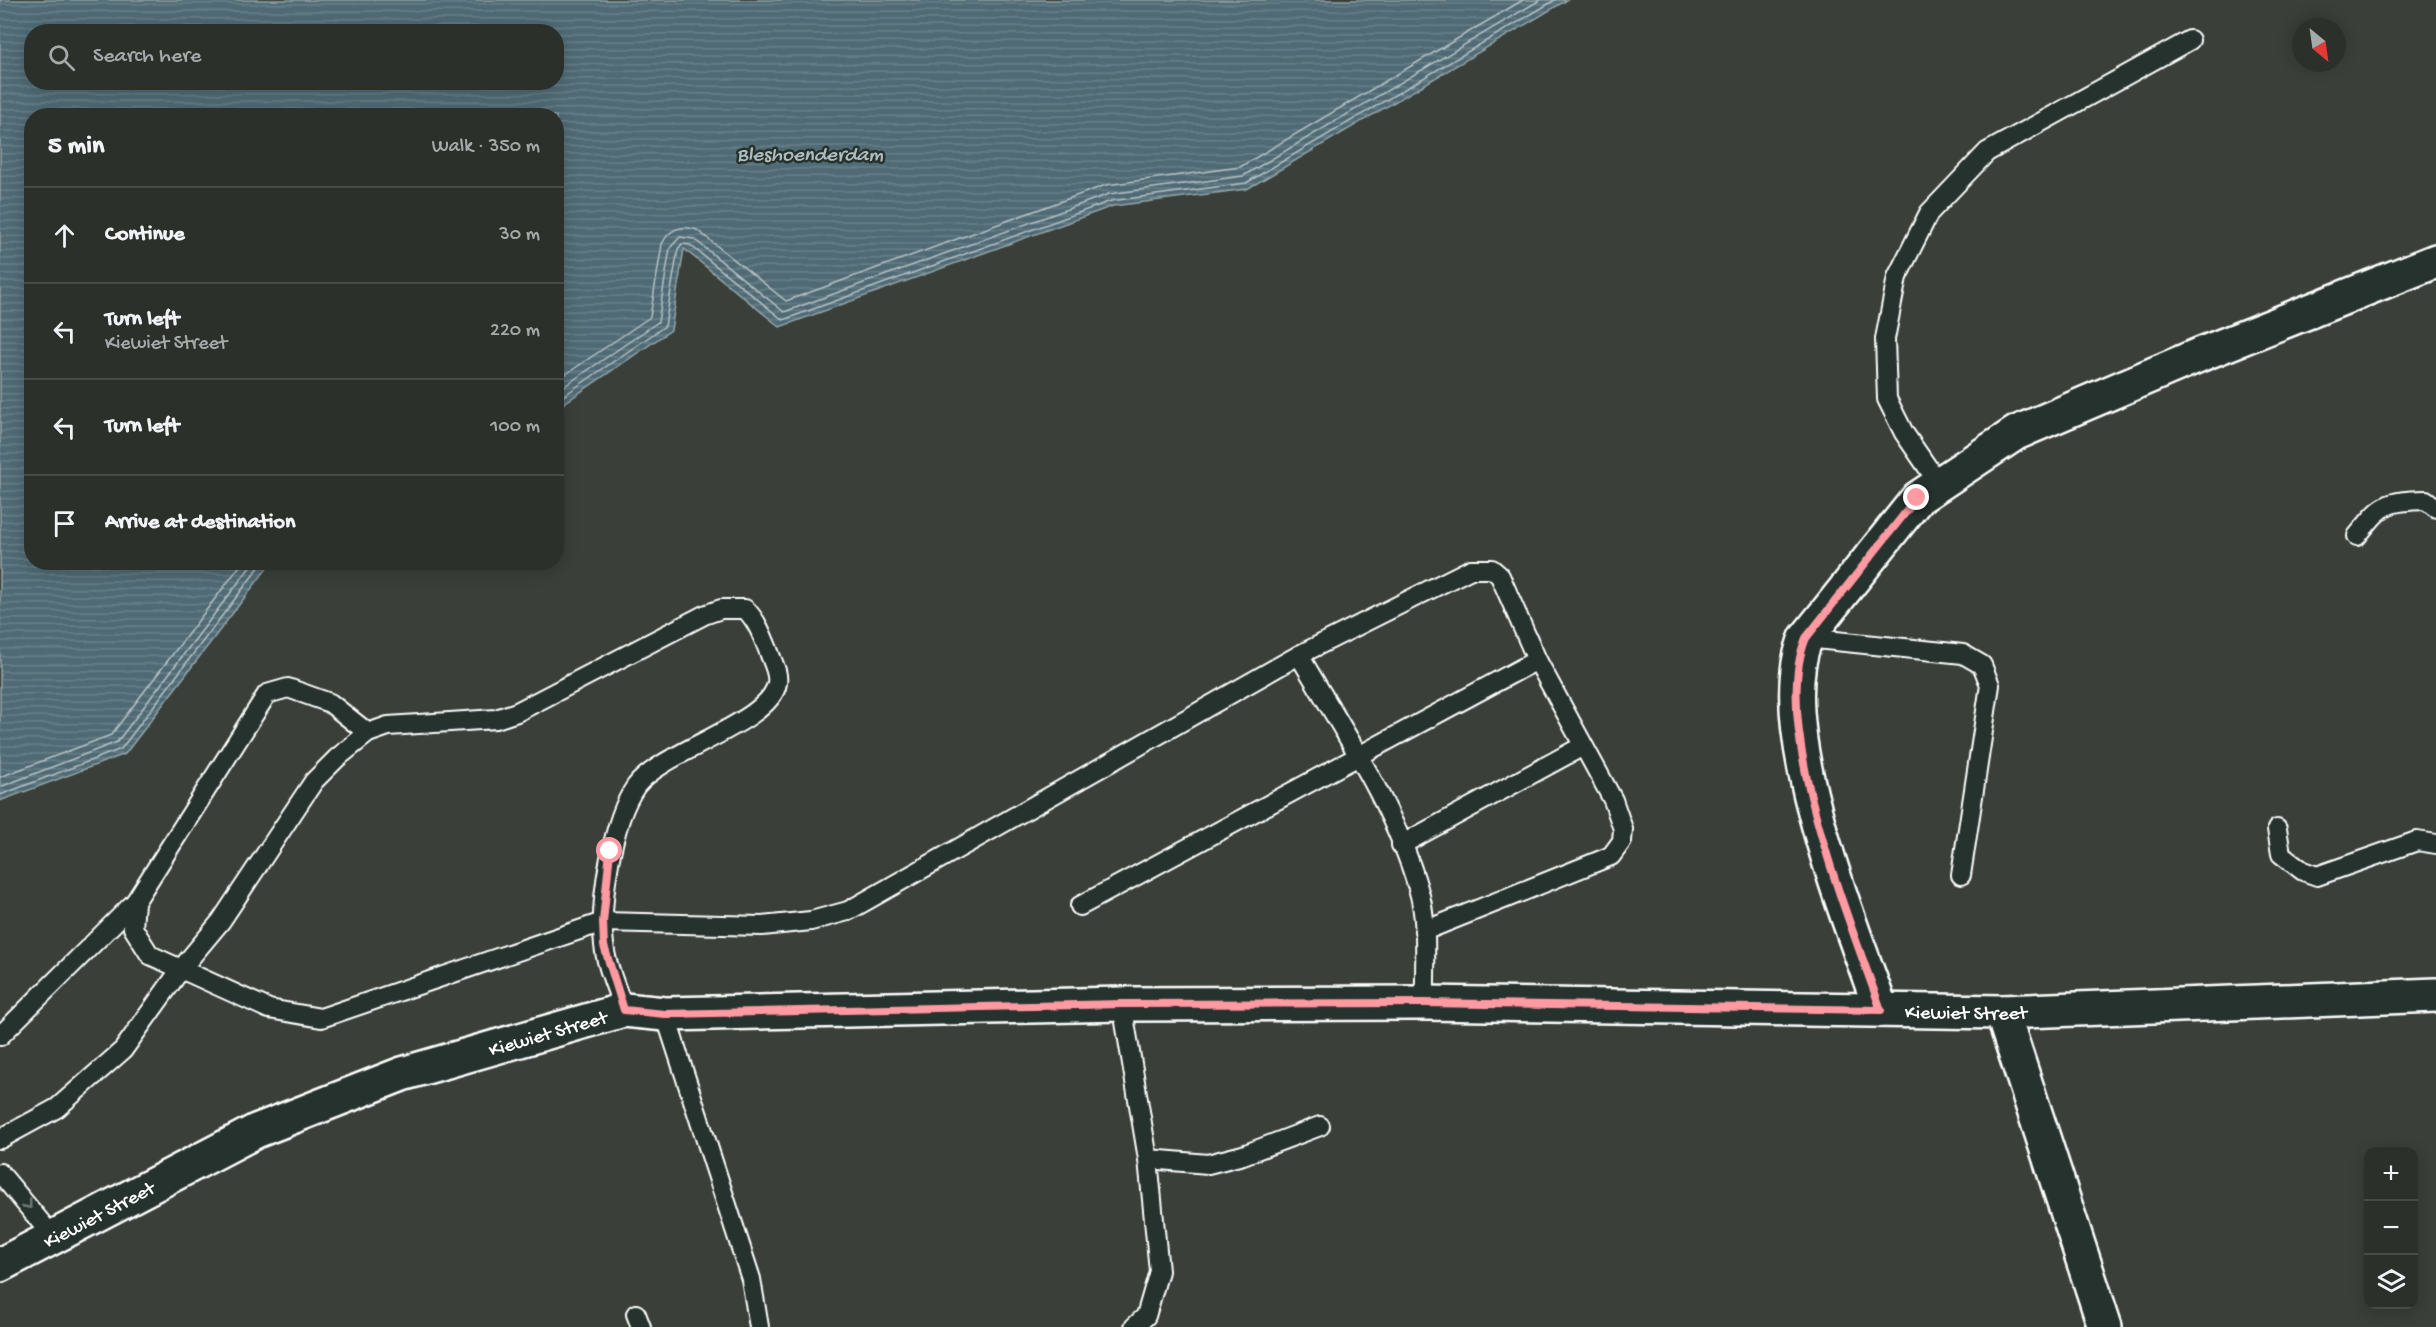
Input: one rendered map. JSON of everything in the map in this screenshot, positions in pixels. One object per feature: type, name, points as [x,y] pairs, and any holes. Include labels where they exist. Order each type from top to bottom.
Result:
[{"type":"street","points":[[1881,1010],[1820,829],[1802,759],[1796,676],[1798,657],[1806,638],[1917,498],[2016,433],[2199,355],[2436,261]]},
{"type":"street","name":"Kiewiet Street","points":[[0,1265],[256,1131],[402,1074],[624,1010],[665,1014],[1122,1004],[1425,1003],[2002,1012],[2436,995]]},
{"type":"street","points":[[2002,1012],[2105,1327]]},
{"type":"lane","points":[[1939,484],[1904,434],[1887,399],[1885,349],[1898,277],[1929,213],[1987,152],[2190,40]]},
{"type":"lane","points":[[2357,536],[2380,507],[2400,501],[2426,500],[2436,508]]},
{"type":"lane","points":[[135,902],[133,928],[150,955],[269,1009],[321,1018],[603,922],[762,926],[811,921],[848,911],[1299,655],[1471,569],[1481,567],[1492,569],[1500,576],[1537,660],[1613,800],[1623,829],[1617,851],[1611,856],[1424,931]]},
{"type":"lane","points":[[0,1139],[57,1108],[123,1050],[181,969],[221,921],[315,782],[337,758],[368,733],[409,723],[496,719],[516,712],[704,615],[721,609],[745,609],[753,616],[775,668],[777,682],[771,698],[750,715],[664,763],[637,785],[621,815],[610,851],[603,922],[604,946],[624,1010]]},
{"type":"lane","points":[[1806,638],[1963,654],[1982,665],[1990,685],[1961,875]]},
{"type":"lane","points":[[1299,655],[1382,799],[1419,889],[1424,931],[1425,1003]]},
{"type":"lane","points":[[1080,906],[1537,660]]},
{"type":"lane","points":[[0,1036],[135,902],[267,694],[288,688],[330,702],[368,733]]},
{"type":"lane","points":[[1401,845],[1583,746]]},
{"type":"lane","points":[[2277,830],[2281,854],[2303,871],[2317,876],[2417,841],[2436,844]]},
{"type":"lane","points":[[1122,1004],[1148,1159],[1159,1271],[1146,1316],[1134,1327]]},
{"type":"lane","points":[[665,1014],[751,1279],[759,1327]]},
{"type":"lane","points":[[1148,1159],[1208,1164],[1243,1155],[1320,1126]]},
{"type":"lane","points":[[0,1173],[54,1238]]},
{"type":"water","name":"Bleshoenderdam","points":[[0,0],[1567,0],[1247,189],[1113,206],[780,327],[684,249],[671,330],[564,403],[564,108],[24,108],[24,570],[266,570],[125,754],[0,801]]},
{"type":"route","points":[[610,851],[603,922],[604,946],[624,1010],[665,1014],[1122,1004],[1425,1003],[1881,1010],[1820,829],[1802,759],[1796,676],[1798,657],[1806,638],[1917,498]]}]
